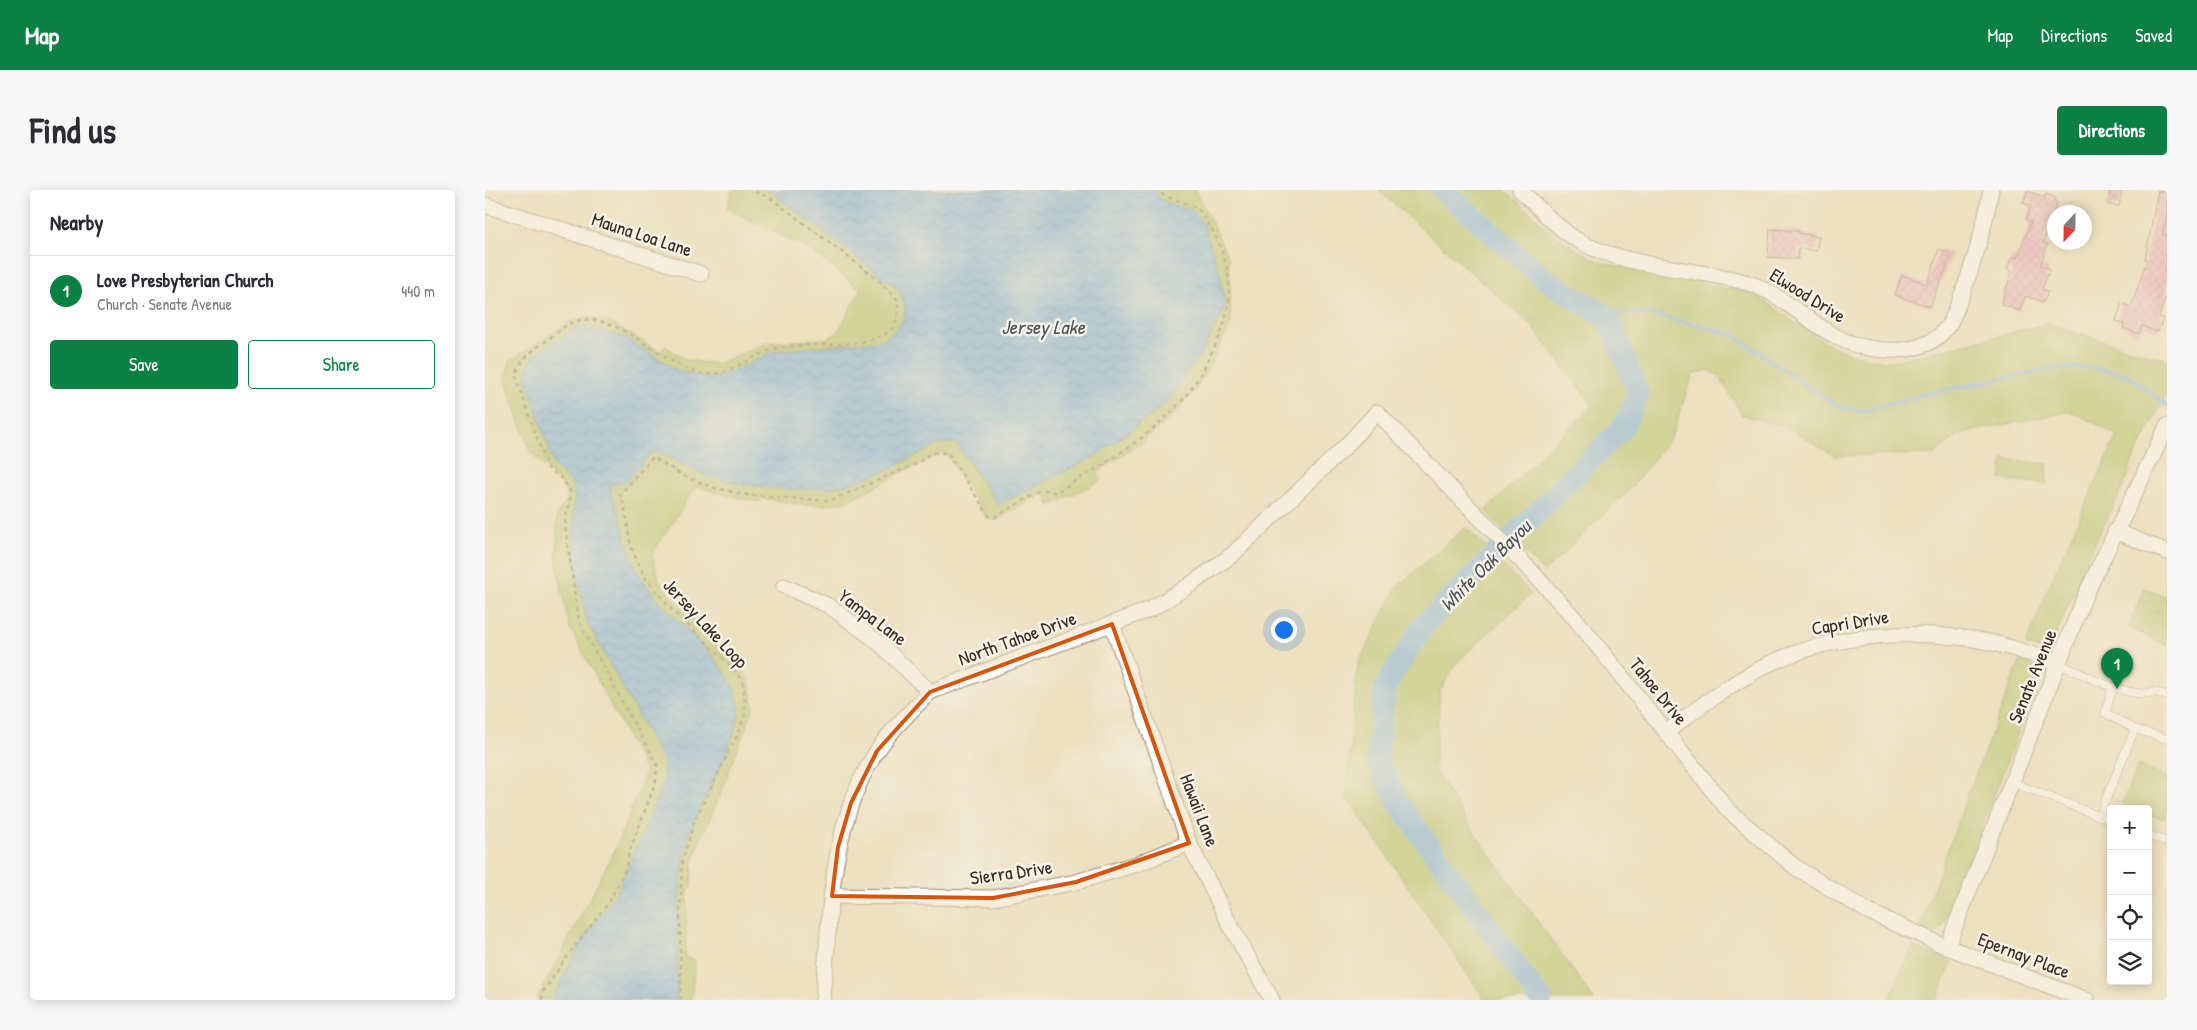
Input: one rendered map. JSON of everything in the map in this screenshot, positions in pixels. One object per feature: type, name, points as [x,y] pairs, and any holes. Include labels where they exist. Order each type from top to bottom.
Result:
[{"type":"street","name":"Elwood Drive","points":[[1520,190],[1576,240],[1607,254],[1746,282],[1769,292],[1837,338],[1857,346],[1879,351],[1907,349],[1932,340],[1947,328],[1970,272],[1986,216],[1991,190]]},
{"type":"street","name":"Mauna Loa Lane","points":[[485,205],[701,274]]},
{"type":"street","name":"Tahoe Drive","points":[[1377,412],[1578,622],[1729,810],[1795,866],[1869,912],[1947,947]]},
{"type":"street","name":"North Tahoe Drive","points":[[823,1000],[838,847],[851,803],[877,751],[905,717],[930,692],[1151,609],[1187,588],[1232,555],[1345,447],[1377,412]]},
{"type":"street","name":"Senate Avenue","points":[[1947,947],[2084,598],[2166,428]]},
{"type":"street","points":[[2115,531],[2167,552]]},
{"type":"street","name":"Yampa Lane","points":[[784,586],[829,606],[877,641],[930,692]]},
{"type":"street","name":"Hawaii Lane","points":[[1112,624],[1189,842],[1228,921],[1272,1000]]},
{"type":"street","name":"Capri Drive","points":[[1666,732],[1703,704],[1755,671],[1812,647],[1887,634],[1957,637],[2014,648],[2059,664]]},
{"type":"street","name":"Sierra Drive","points":[[832,896],[993,898],[1076,882],[1137,864],[1189,842]]},
{"type":"street","name":"Epernay Place","points":[[1947,947],[2087,1000]]},
{"type":"lane","points":[[2059,664],[2113,687],[2138,694],[2156,691],[2167,696]]},
{"type":"lane","points":[[2113,687],[2105,714],[2135,729],[2167,739]]},
{"type":"lane","points":[[2099,816],[2135,729]]},
{"type":"lane","points":[[2011,782],[2107,819]]},
{"type":"lane","points":[[2152,836],[2167,842]]},
{"type":"path","points":[[541,1000],[543,992],[566,958],[609,902],[626,868],[629,853],[657,781],[657,765],[579,622],[565,519],[571,504],[570,490],[563,480],[547,467],[516,377],[517,367],[526,356],[571,323],[590,319],[607,324],[634,337],[687,370],[706,374],[723,372],[771,350],[861,342],[888,333],[898,320],[899,300],[876,278],[772,199],[751,190]]},
{"type":"path","name":"Jersey Lake Loop","points":[[681,1000],[680,916],[683,861],[695,820],[731,751],[745,715],[744,688],[741,679],[728,663],[672,610],[644,576],[631,547],[625,508],[620,494],[653,457],[682,475],[711,487],[747,495],[829,501],[918,463],[931,453],[942,452],[948,453],[989,516],[995,517],[1037,494],[1048,490],[1055,493],[1091,473],[1134,443],[1186,396],[1200,376],[1222,334],[1228,313],[1229,282],[1226,259],[1216,236],[1199,210],[1194,206],[1165,196],[1158,190]]},
{"type":"highlighted area","points":[[1112,624],[1189,843],[1076,882],[993,898],[832,896],[838,847],[851,803],[877,751],[930,692]]},
{"type":"green space","name":"Jersey Lake","points":[[732,190],[1196,190],[1229,259],[1231,323],[1197,387],[1173,415],[1141,443],[1097,472],[1102,480],[1049,506],[1046,491],[997,520],[987,518],[946,454],[942,452],[847,501],[826,505],[804,505],[761,498],[760,502],[696,486],[652,555],[660,583],[747,677],[752,693],[753,709],[717,803],[699,843],[693,864],[692,887],[688,888],[685,958],[695,960],[691,1000],[537,1000],[615,850],[646,772],[569,626],[557,566],[557,514],[568,499],[563,486],[530,451],[505,377],[510,361],[572,320],[588,317],[609,322],[661,352],[665,346],[686,360],[717,364],[766,343],[827,339],[837,333],[861,290],[812,251],[727,208]]},
{"type":"green space","points":[[1378,190],[1505,190],[1551,231],[1590,257],[1604,263],[1746,292],[1760,298],[1823,341],[1857,356],[1875,360],[1895,361],[2047,324],[2167,360],[2167,393],[2129,468],[2130,472],[2089,555],[2051,647],[2044,650],[2026,645],[2050,584],[2117,435],[2071,411],[1959,434],[1935,454],[1834,456],[1788,427],[1742,415],[1720,377],[1709,370],[1693,374],[1671,437],[1631,488],[1544,572],[1485,511],[1593,405],[1532,326]]},
{"type":"green space","points":[[2003,459],[2048,464],[2046,484],[2001,479]]},
{"type":"green space","points":[[1466,527],[1531,594],[1458,661],[1440,691],[1434,769],[1471,828],[1594,1000],[1485,1000],[1346,796],[1358,664],[1397,587]]},
{"type":"green space","points":[[2145,588],[2167,597],[2167,645],[2128,627]]},
{"type":"green space","points":[[2020,661],[2036,668],[2040,674],[2038,681],[1943,926],[1939,931],[1931,932],[1919,928],[1968,794]]},
{"type":"green space","points":[[2138,765],[2167,778],[2167,811],[2164,819],[2152,815],[2152,805],[2122,804]]},
{"type":"green space","points":[[1913,946],[1952,962],[1937,1000],[1889,1000]]},
{"type":"water","name":"Jersey Lake","points":[[768,190],[1155,190],[1159,198],[1172,205],[1192,210],[1203,223],[1220,274],[1225,308],[1201,353],[1165,405],[1094,457],[998,505],[956,443],[933,447],[883,472],[835,487],[782,489],[747,485],[713,477],[690,469],[669,457],[652,452],[627,481],[610,485],[628,548],[641,577],[652,593],[711,654],[724,671],[733,687],[739,705],[739,716],[729,747],[697,815],[686,848],[678,913],[677,1000],[551,1000],[584,938],[619,888],[664,781],[663,762],[587,622],[578,579],[573,536],[575,498],[572,484],[554,465],[525,375],[532,359],[572,329],[587,327],[626,338],[679,371],[700,376],[718,377],[749,364],[770,352],[883,340],[897,329],[904,317],[905,311],[902,297],[897,288]]},
{"type":"building","points":[[2110,190],[2122,190],[2119,206],[2108,205]]},
{"type":"building","points":[[2027,191],[2045,197],[2046,194],[2056,198],[2054,201],[2057,202],[2056,205],[2047,205],[2047,231],[2043,243],[2047,244],[2047,247],[2040,265],[2050,269],[2042,289],[2048,291],[2044,302],[2025,296],[2020,311],[2001,304],[2012,271],[2007,269],[2012,256],[2017,258],[2031,222],[2026,220],[2031,206],[2023,203]]},
{"type":"building","points":[[2158,191],[2167,193],[2167,214],[2163,234],[2167,235],[2167,292],[2159,317],[2163,318],[2158,332],[2142,326],[2139,334],[2123,328],[2124,324],[2116,321],[2122,303],[2131,307],[2147,260],[2145,259]]},
{"type":"building","points":[[1770,229],[1799,231],[1799,233],[1819,237],[1816,251],[1798,248],[1798,259],[1768,257]]},
{"type":"building","points":[[1939,249],[1952,254],[1930,307],[1895,295],[1902,275],[1927,284]]},
{"type":"waterway","name":"White Oak Bayou","points":[[1443,190],[1547,281],[1608,317],[1639,395],[1622,428],[1422,627],[1385,687],[1377,760],[1399,804],[1541,1000]]},
{"type":"waterway","points":[[1608,317],[1629,312],[1655,315],[1732,334],[1842,408],[1865,411],[1916,396],[2050,369],[2091,367],[2130,376],[2167,406]]},
{"type":"place","name":"Love Presbyterian Church","points":[[2117,689]]}]
